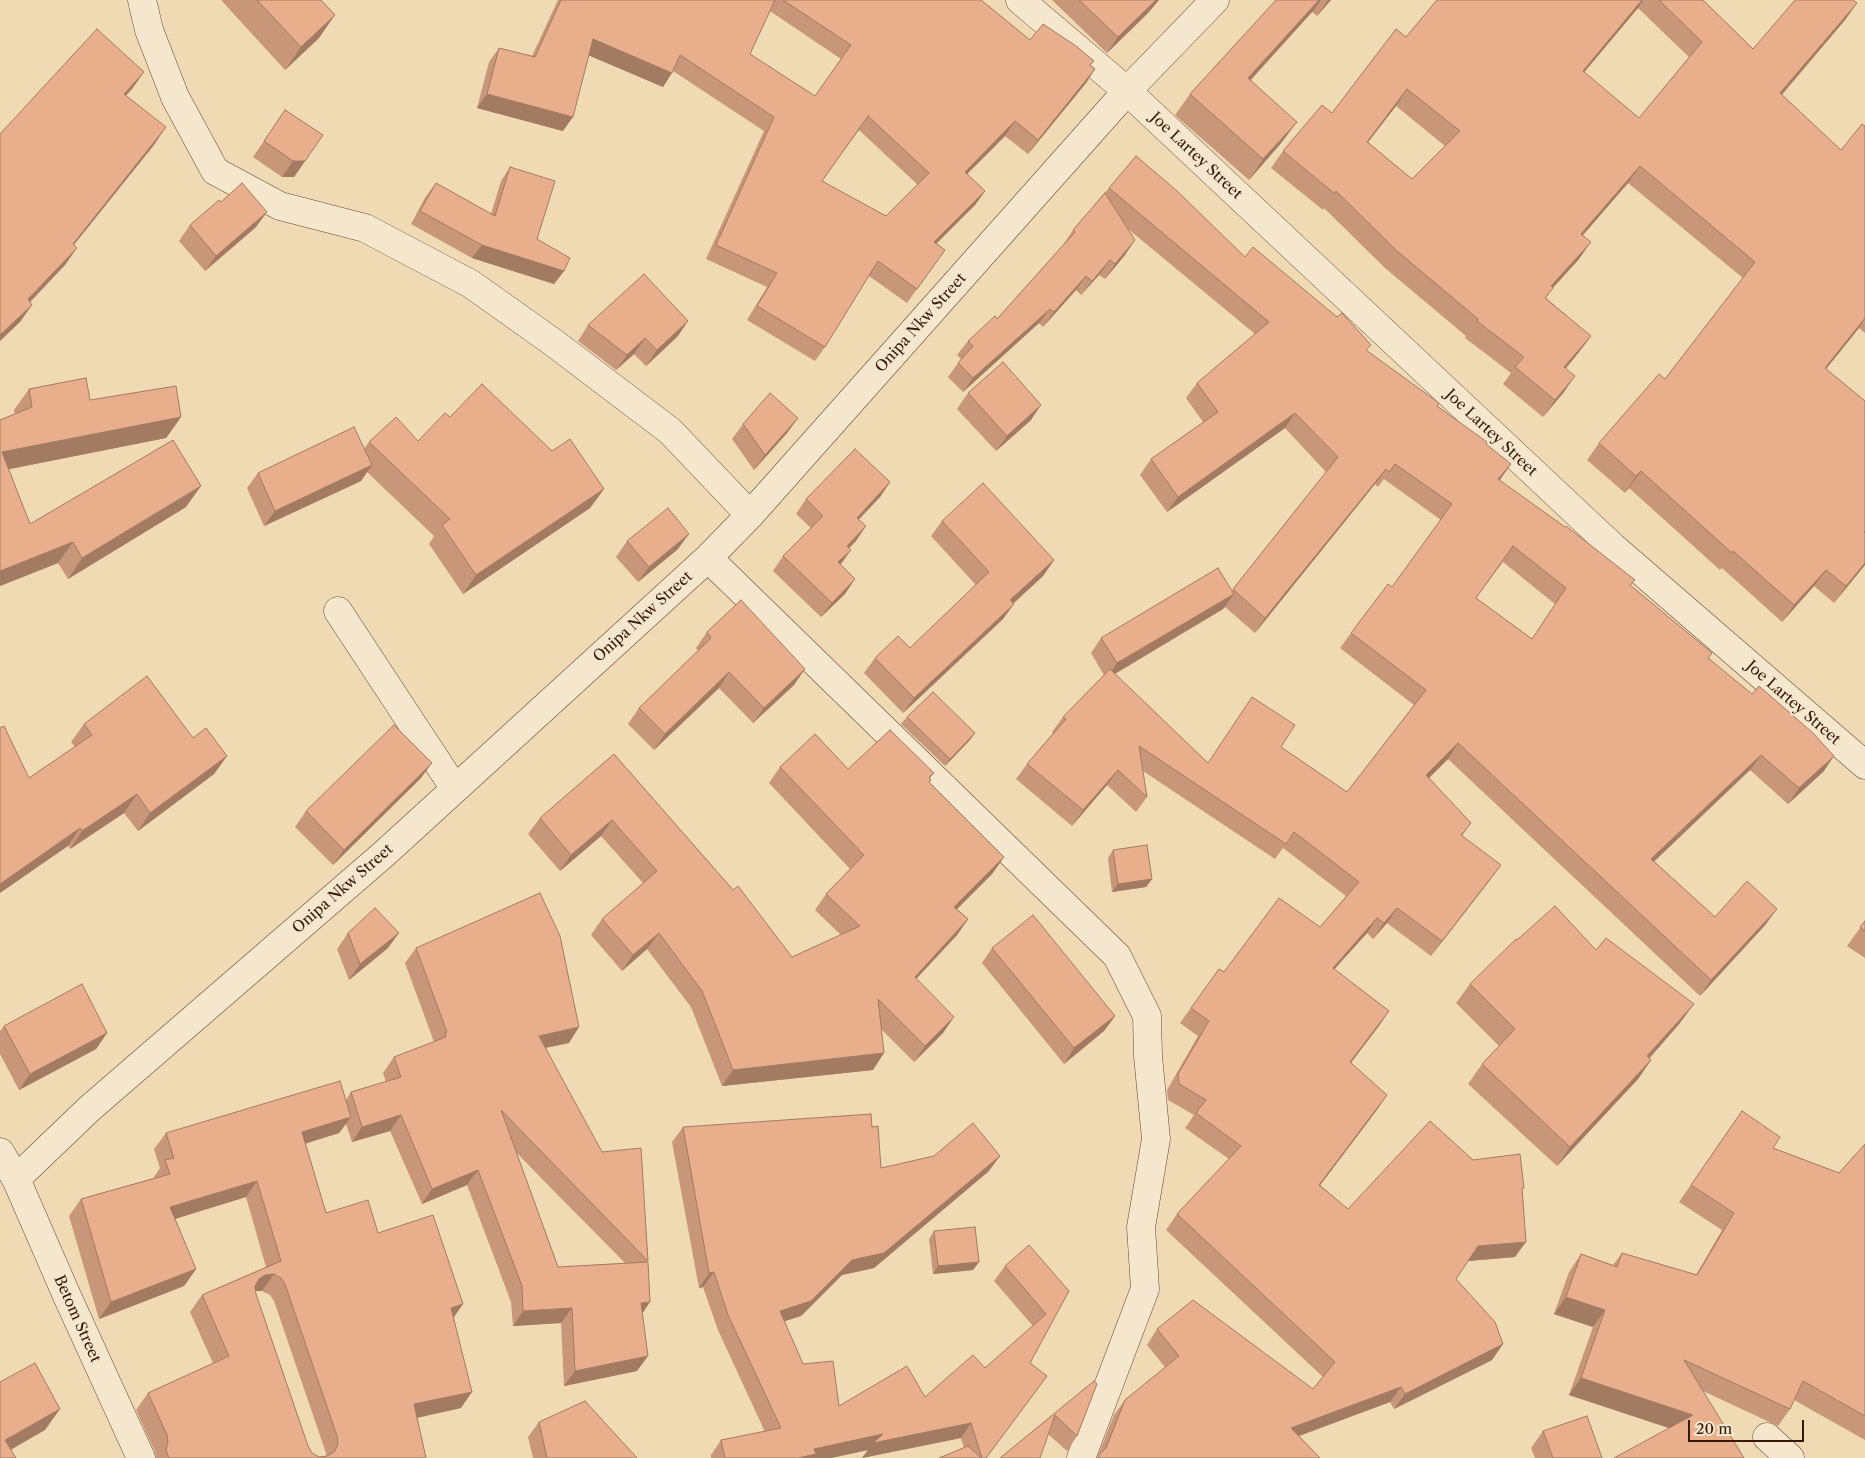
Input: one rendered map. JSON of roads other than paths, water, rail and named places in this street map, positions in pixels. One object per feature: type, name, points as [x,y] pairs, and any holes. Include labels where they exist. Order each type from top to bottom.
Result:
[{"type":"street","points":[[142,0],[149,30],[175,97],[215,171],[280,206],[365,228],[471,284],[554,343],[670,431],[750,515]]},
{"type":"street","name":"Joe Lartey Street","points":[[1020,0],[1127,91],[1613,547],[1865,765]]},
{"type":"street","name":"Onipa Nkw Street","points":[[16,1179],[89,1109],[385,853],[708,558],[750,515],[1127,91],[1215,0]]},
{"type":"street","points":[[708,558],[1117,956],[1147,1016],[1148,1056],[1156,1139],[1141,1228],[1145,1289],[1081,1458]]},
{"type":"street","points":[[338,612],[455,789]]},
{"type":"street","name":"Betom Street","points":[[0,1152],[16,1179],[141,1458]]},
{"type":"street","points":[[1766,1437],[1790,1458]]}]
